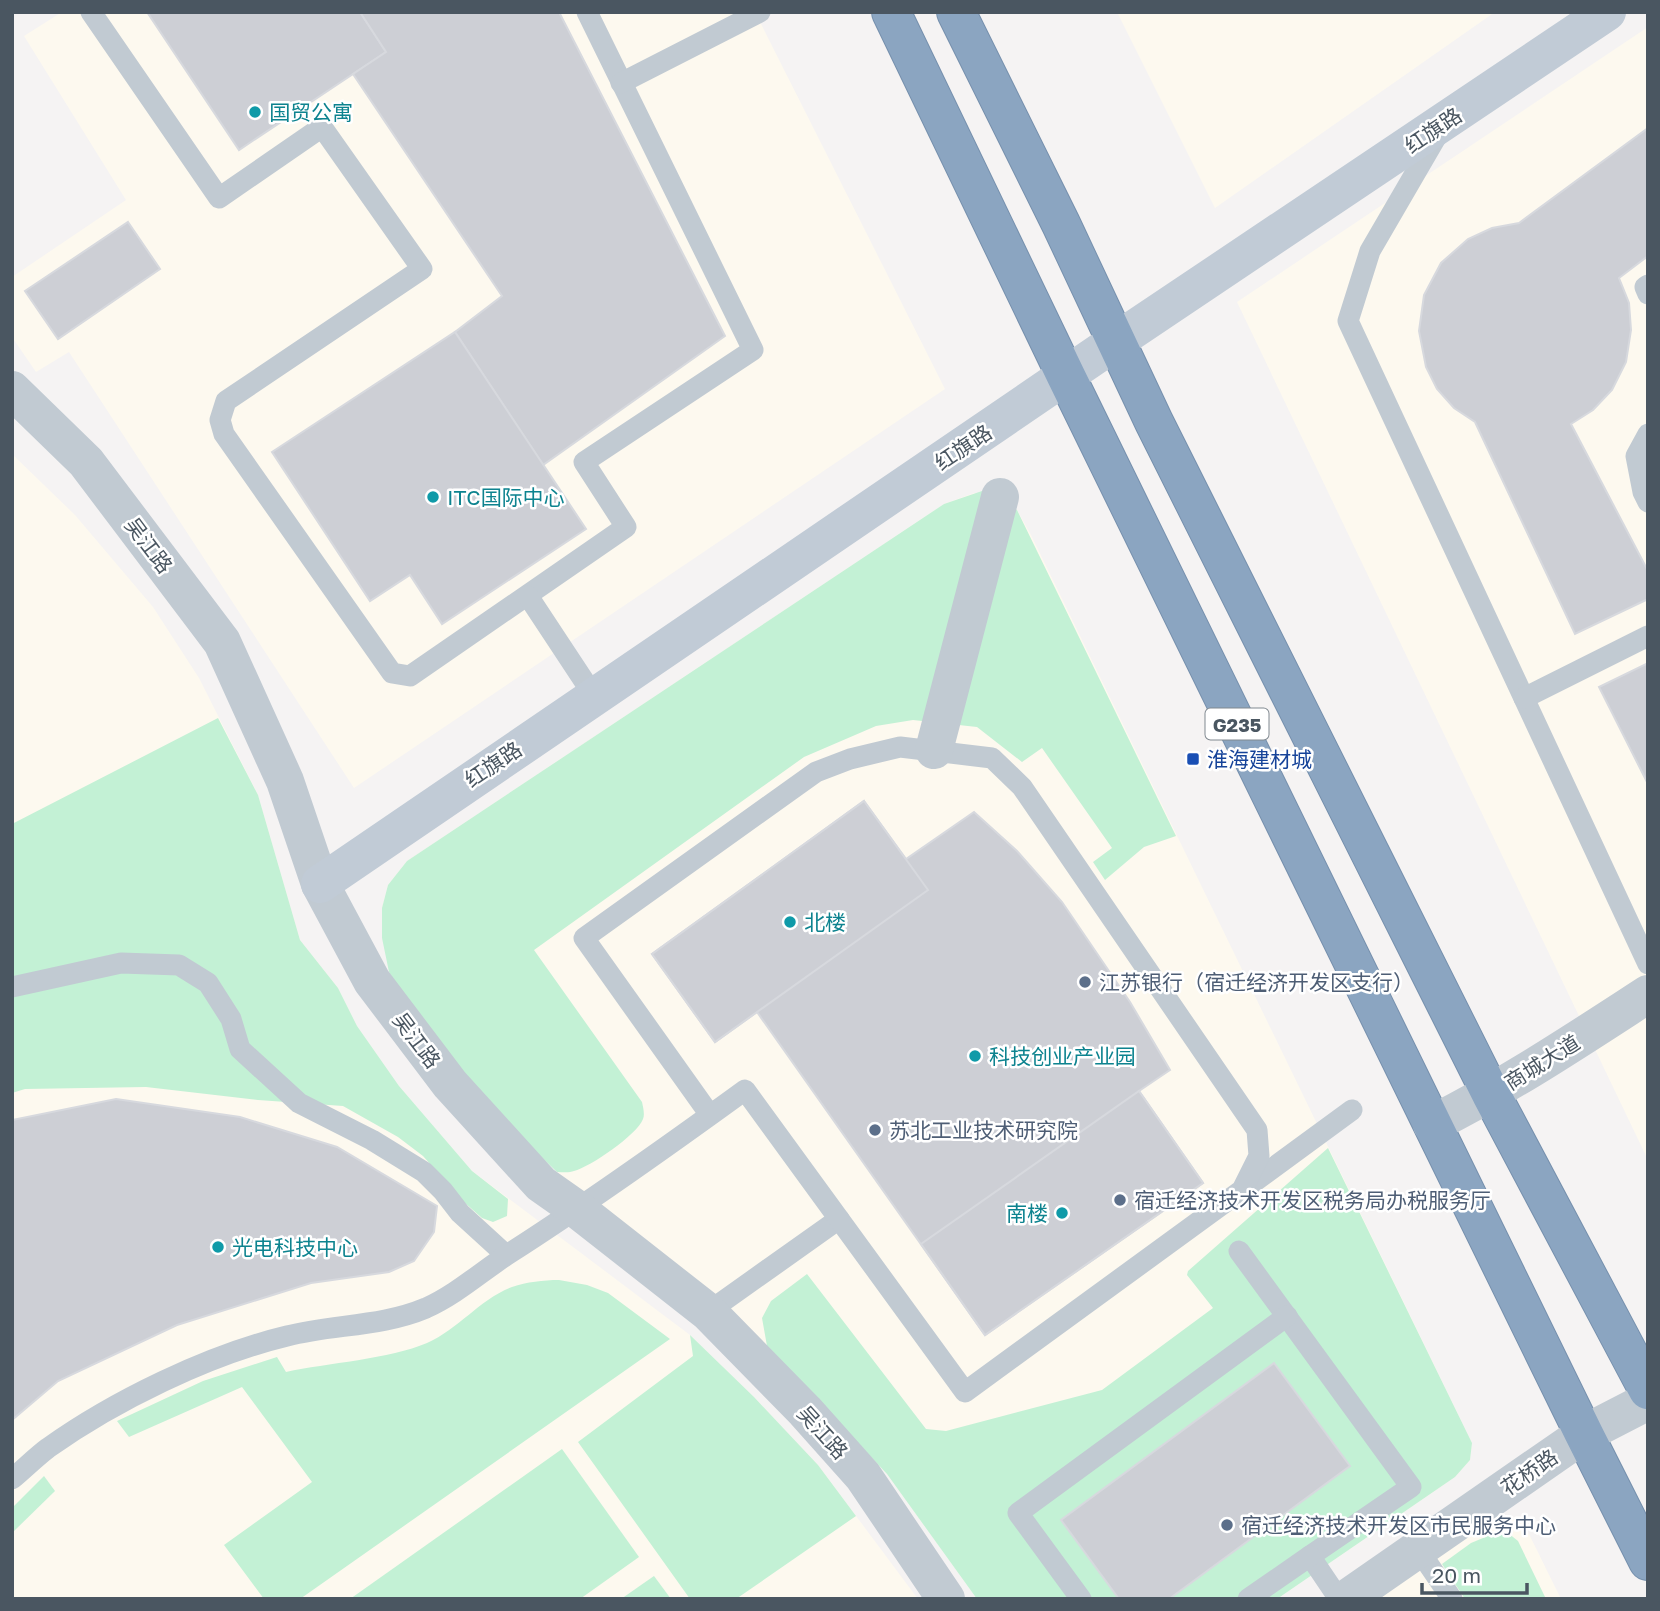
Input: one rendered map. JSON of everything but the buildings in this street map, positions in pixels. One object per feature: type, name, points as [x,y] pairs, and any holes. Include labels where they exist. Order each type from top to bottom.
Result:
[{"type":"highway","name":"G235","points":[[891,12],[1066,376],[1648,1561]]},
{"type":"highway","name":"G235","points":[[956,12],[1061,224],[1115,342],[1491,1094],[1648,1390]]},
{"type":"street","name":"红旗路","points":[[320,884],[1115,342],[1446,121],[1592,16]]},
{"type":"street","name":"吴江路","points":[[12,390],[86,462],[222,642],[285,781],[320,884],[372,981],[450,1084],[541,1184],[708,1312],[805,1411],[863,1476],[946,1599]]},
{"type":"street","points":[[934,750],[1000,497]]},
{"type":"street","name":"商城大道","points":[[1432,1124],[1491,1094],[1648,993]]},
{"type":"street","name":"花桥路","points":[[1346,1599],[1584,1434],[1648,1401]]},
{"type":"lane","points":[[91,12],[219,198],[322,127],[422,269],[226,401],[220,419],[224,434],[392,673],[410,676],[626,527],[584,462],[753,350],[586,12]]},
{"type":"lane","points":[[621,83],[760,12]]},
{"type":"lane","points":[[1446,121],[1370,251],[1348,321],[1648,964]]},
{"type":"lane","points":[[1648,434],[1636,456],[1644,470],[1643,492],[1648,502]]},
{"type":"lane","points":[[528,596],[594,696]]},
{"type":"lane","points":[[1524,698],[1648,636]]},
{"type":"lane","points":[[710,1115],[584,938],[816,772],[850,758],[900,747],[992,758],[1021,787],[1257,1130],[1259,1156],[1242,1190]]},
{"type":"lane","points":[[12,987],[121,963],[179,965],[208,983],[231,1019],[240,1049],[299,1103],[372,1140],[424,1172],[460,1213],[506,1255]]},
{"type":"lane","points":[[12,1479],[47,1449],[108,1410],[200,1364],[287,1335],[390,1320],[427,1307],[472,1281],[506,1255],[578,1210],[745,1090],[965,1392],[1352,1110]]},
{"type":"lane","points":[[708,1312],[839,1219]]},
{"type":"lane","points":[[1239,1251],[1411,1487],[1310,1556],[1278,1591],[1248,1599]]},
{"type":"lane","points":[[1081,1599],[1018,1513],[1287,1316]]},
{"type":"lane","points":[[1418,1549],[1452,1599]]},
{"type":"lane","points":[[1310,1556],[1339,1599]]},
{"type":"shaded area","points":[[62,12],[755,12],[945,389],[354,788],[69,352],[36,372],[12,337],[12,277],[126,200],[24,36]]},
{"type":"shaded area","points":[[1117,12],[1495,12],[1215,208]]},
{"type":"shaded area","points":[[1648,27],[1648,1160],[1237,302]]},
{"type":"shaded area","points":[[12,454],[75,515],[153,607],[199,678],[258,795],[300,940],[338,988],[357,1026],[399,1086],[472,1171],[690,1335],[754,1397],[818,1465],[918,1599],[12,1599]]},
{"type":"shaded area","points":[[974,493],[1017,510],[1031,535],[1472,1443],[1470,1460],[1455,1477],[1277,1599],[977,1599],[887,1474],[768,1346],[557,1172],[382,938],[382,908],[388,885],[407,861],[944,504]]},
{"type":"shaded area","points":[[1505,1518],[1523,1522],[1561,1599],[1369,1599],[1487,1521]]},
{"type":"green space","points":[[982,491],[1004,500],[1017,510],[1176,836],[1144,847],[1105,880],[1093,862],[1112,848],[1042,748],[1022,762],[977,727],[913,720],[876,726],[804,757],[534,950],[642,1102],[644,1110],[639,1126],[612,1150],[581,1168],[570,1172],[557,1172],[508,1125],[413,1014],[389,972],[382,938],[382,908],[388,885],[407,861],[944,504]]},
{"type":"green space","points":[[218,718],[258,795],[300,940],[338,988],[357,1026],[399,1086],[472,1171],[508,1199],[507,1216],[493,1222],[482,1218],[423,1156],[398,1137],[343,1106],[258,1100],[146,1087],[25,1089],[12,1093],[12,824]]},
{"type":"green space","points":[[1328,1148],[1472,1443],[1470,1460],[1455,1477],[1277,1599],[977,1599],[887,1474],[767,1346],[762,1318],[771,1301],[807,1274],[926,1429],[946,1431],[1102,1390],[1213,1308],[1187,1275],[1188,1271]]},
{"type":"green space","points":[[559,1280],[587,1285],[608,1293],[670,1339],[300,1599],[264,1599],[224,1545],[312,1482],[242,1387],[129,1437],[117,1421],[203,1381],[277,1357],[286,1372],[377,1357],[412,1348],[439,1337],[500,1292],[523,1284]]},
{"type":"green space","points":[[690,1335],[754,1397],[818,1465],[856,1516],[736,1599],[690,1599],[578,1442],[693,1356]]},
{"type":"green space","points":[[562,1449],[639,1557],[580,1599],[350,1599]]},
{"type":"green space","points":[[44,1476],[55,1491],[12,1533],[12,1508]]},
{"type":"green space","points":[[1495,1533],[1508,1533],[1518,1541],[1546,1599],[1465,1599],[1442,1564],[1471,1543]]},
{"type":"green space","points":[[654,1576],[671,1599],[621,1599]]},
{"type":"place","name":"国贸公寓","points":[[255,112]]},
{"type":"place","name":"ITC国际中心","points":[[433,497]]},
{"type":"place","name":"淮海建材城","points":[[1193,759]]},
{"type":"place","name":"北楼","points":[[790,922]]},
{"type":"place","name":"江苏银行（宿迁经济开发区支行）","points":[[1085,982]]},
{"type":"place","name":"科技创业产业园","points":[[975,1056]]},
{"type":"place","name":"苏北工业技术研究院","points":[[875,1130]]},
{"type":"place","name":"宿迁经济技术开发区税务局办税服务厅","points":[[1120,1200]]},
{"type":"place","name":"南楼","points":[[1062,1213]]},
{"type":"place","name":"光电科技中心","points":[[218,1247]]},
{"type":"place","name":"宿迁经济技术开发区市民服务中心","points":[[1227,1525]]}]
